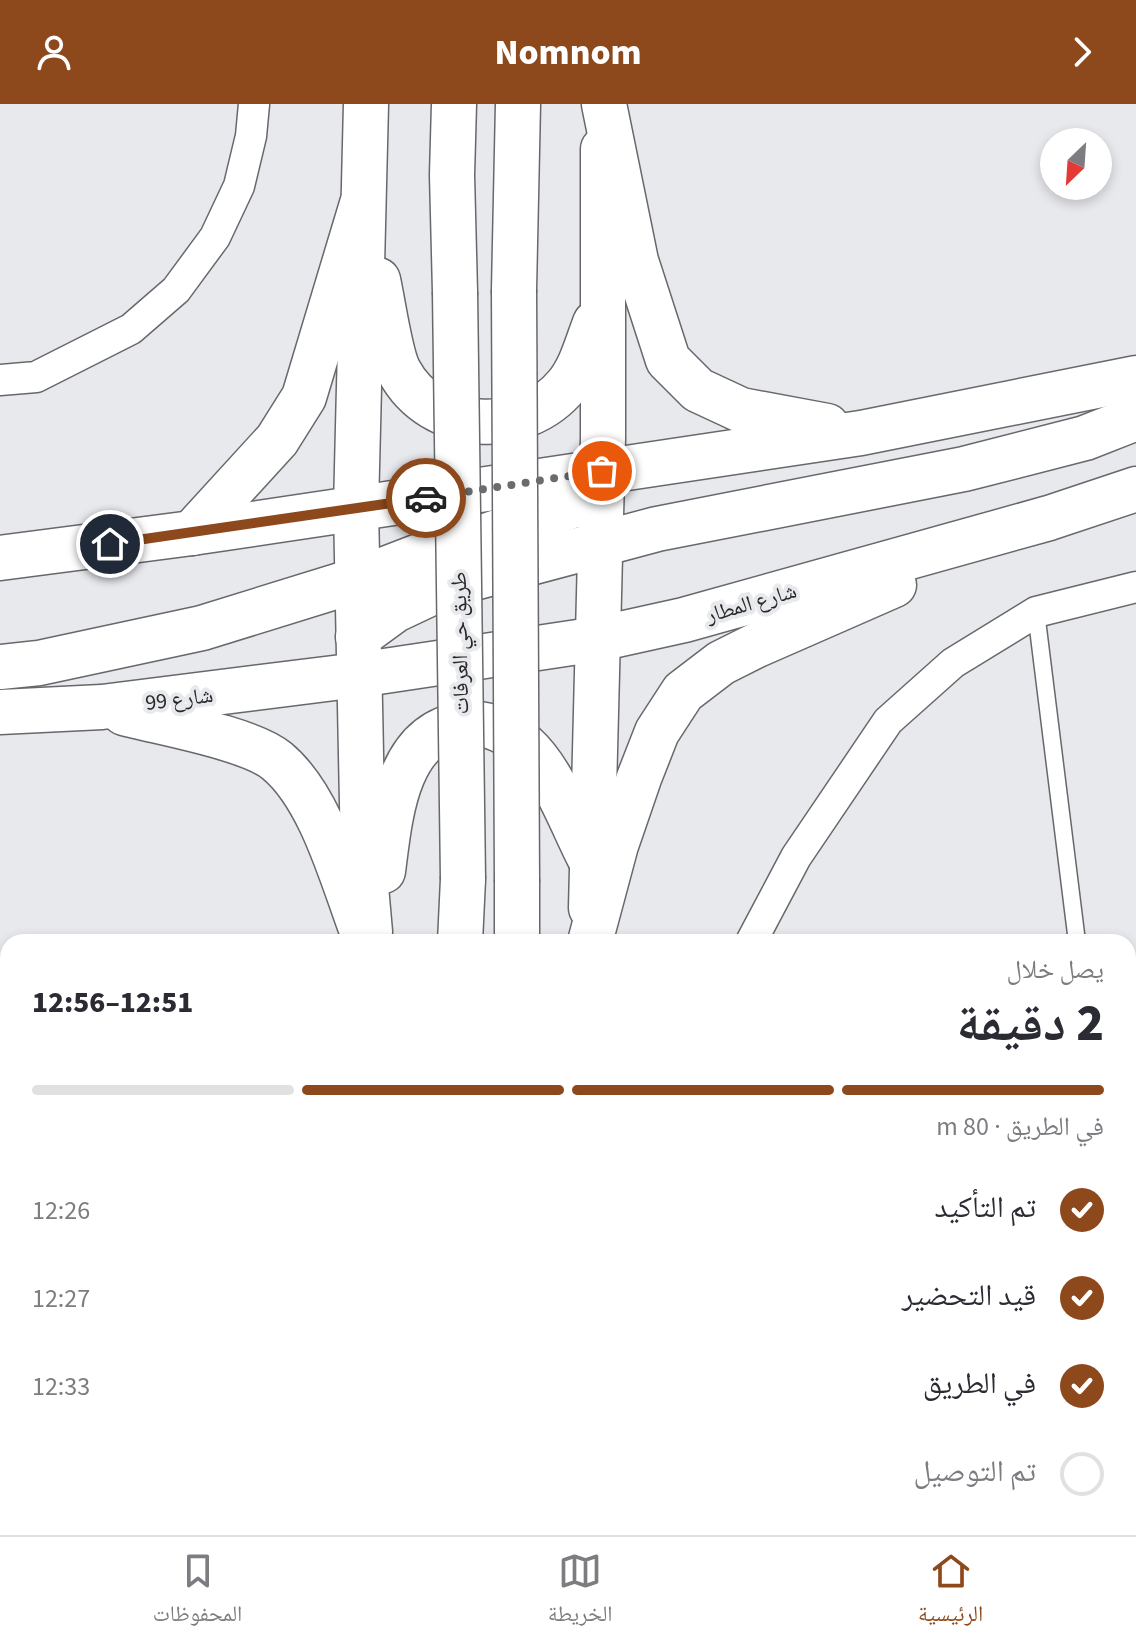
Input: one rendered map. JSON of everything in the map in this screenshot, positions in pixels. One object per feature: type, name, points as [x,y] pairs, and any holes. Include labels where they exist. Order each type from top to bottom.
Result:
[{"type":"main road","points":[[366,104],[356,508],[363,853],[369,934]]},
{"type":"main road","name":"طريق حي العرفات","points":[[454,104],[452,175],[463,879],[460,934]]},
{"type":"main road","points":[[517,934],[514,290],[518,104]]},
{"type":"main road","points":[[590,934],[602,484],[604,104]]},
{"type":"main road","points":[[604,104],[636,261],[668,360],[698,390],[741,410],[861,433]]},
{"type":"main road","points":[[362,204],[397,369],[419,399],[446,415],[476,423],[503,420],[529,413],[550,399],[566,386],[581,361],[603,301]]},
{"type":"main road","points":[[192,533],[277,440],[304,397],[362,204]]},
{"type":"main road","points":[[0,558],[356,508],[602,484],[1136,378]]},
{"type":"main road","points":[[358,656],[395,610],[470,579],[674,525],[964,469],[1085,438],[1136,418]]},
{"type":"main road","points":[[0,667],[39,663],[202,628],[357,580],[440,548],[477,539],[602,484]]},
{"type":"main road","name":"شارع المطار","points":[[358,656],[598,639],[670,624],[979,537],[1136,489]]},
{"type":"main road","points":[[592,934],[616,845],[639,778],[657,732],[683,692],[721,663],[912,576],[979,537]]},
{"type":"main road","name":"99 شارع","points":[[0,712],[102,707],[358,656]]},
{"type":"main road","points":[[102,707],[245,745],[275,759],[301,786],[328,837],[367,934]]},
{"type":"main road","points":[[371,934],[398,785],[413,753],[451,726],[478,722],[505,732],[527,748],[549,778],[592,863]]},
{"type":"street","points":[[0,380],[36,377],[131,329],[176,290],[215,237],[239,186],[251,136],[254,104]]},
{"type":"street","points":[[755,934],[796,857],[888,721],[953,663],[1036,612],[1136,587]]},
{"type":"lane","points":[[1036,612],[1076,934]]},
{"type":"way so far","points":[[426,498],[602,471]]},
{"type":"route","points":[[110,544],[426,498]]}]
